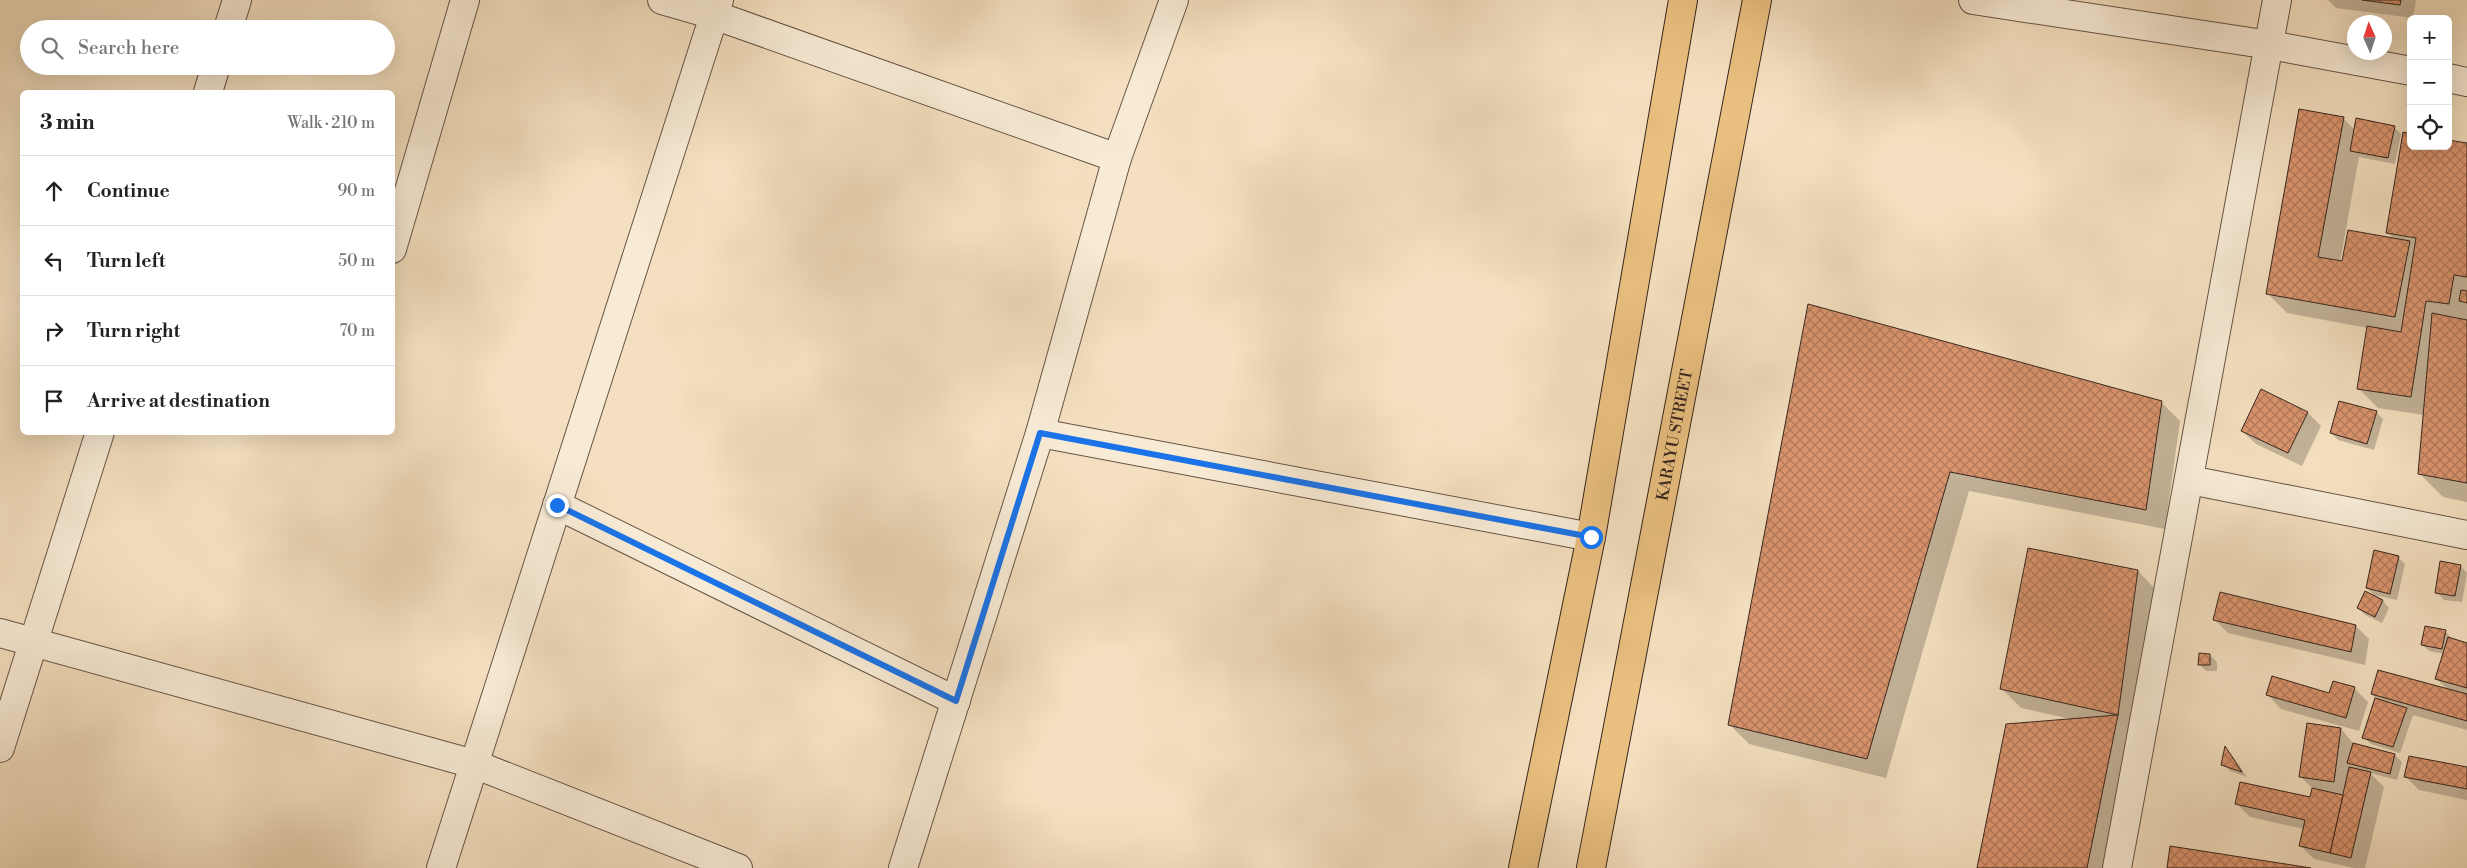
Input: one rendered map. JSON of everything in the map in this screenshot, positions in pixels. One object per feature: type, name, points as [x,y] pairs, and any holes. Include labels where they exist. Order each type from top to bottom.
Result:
[{"type":"main road","points":[[1523,868],[1591,537],[1683,0]]},
{"type":"main road","name":"KARAYU STREET","points":[[1591,868],[1757,0]]},
{"type":"street","points":[[231,20],[237,0]]},
{"type":"street","points":[[395,239],[465,0]]},
{"type":"street","points":[[662,0],[717,7],[1117,158]]},
{"type":"street","points":[[903,868],[1040,433],[1117,158],[1174,0]]},
{"type":"street","points":[[1973,0],[2270,45],[2407,70]]},
{"type":"street","points":[[2117,868],[2278,0]]},
{"type":"street","points":[[440,868],[717,7]]},
{"type":"street","points":[[209,90],[213,75]]},
{"type":"street","points":[[2452,79],[2467,82]]},
{"type":"street","points":[[1040,433],[1591,537]]},
{"type":"street","points":[[0,748],[99,435]]},
{"type":"street","points":[[2190,480],[2467,535]]},
{"type":"street","points":[[557,505],[956,701]]},
{"type":"street","points":[[0,633],[474,764],[738,868]]},
{"type":"building","points":[[2362,0],[2401,0],[2400,5]]},
{"type":"building","points":[[2299,109],[2344,117],[2318,257],[2342,261],[2348,230],[2410,241],[2395,317],[2266,294]]},
{"type":"building","points":[[2356,118],[2395,126],[2388,158],[2350,151]]},
{"type":"building","points":[[2403,132],[2407,133],[2407,150],[2452,150],[2452,141],[2467,143],[2467,277],[2454,275],[2449,304],[2426,301],[2411,397],[2357,389],[2367,326],[2401,332],[2416,238],[2386,233]]},
{"type":"building","points":[[2461,290],[2467,291],[2467,303],[2459,301]]},
{"type":"building","points":[[1808,304],[2162,401],[2146,510],[1950,472],[1867,759],[1728,725]]},
{"type":"building","points":[[2432,313],[2467,320],[2467,483],[2418,474]]},
{"type":"building","points":[[2261,389],[2308,412],[2288,453],[2241,431]]},
{"type":"building","points":[[2339,401],[2377,411],[2367,444],[2330,433]]},
{"type":"building","points":[[2028,548],[2138,570],[2118,715],[2000,689]]},
{"type":"building","points":[[2374,550],[2399,556],[2390,594],[2366,588]]},
{"type":"building","points":[[2440,561],[2461,565],[2455,596],[2435,593]]},
{"type":"building","points":[[2365,591],[2383,600],[2375,617],[2357,608]]},
{"type":"building","points":[[2220,592],[2356,625],[2351,652],[2213,620]]},
{"type":"building","points":[[2425,626],[2446,630],[2442,649],[2421,645]]},
{"type":"building","points":[[2448,637],[2467,643],[2467,688],[2435,679]]},
{"type":"building","points":[[2199,653],[2210,654],[2210,665],[2198,665]]},
{"type":"building","points":[[2378,670],[2467,694],[2467,721],[2371,694]]},
{"type":"building","points":[[2272,676],[2329,693],[2333,681],[2355,687],[2346,718],[2266,695]]},
{"type":"building","points":[[2375,698],[2407,708],[2393,747],[2362,738]]},
{"type":"building","points":[[2118,715],[2087,868],[1977,868],[2006,724]]},
{"type":"building","points":[[2307,723],[2341,728],[2334,782],[2299,777]]},
{"type":"building","points":[[2353,743],[2395,754],[2390,774],[2347,763]]},
{"type":"building","points":[[2225,746],[2242,772],[2221,765]]},
{"type":"building","points":[[2409,756],[2467,767],[2467,789],[2404,777]]},
{"type":"building","points":[[2349,767],[2371,772],[2351,858],[2330,853]]},
{"type":"building","points":[[2240,782],[2310,797],[2312,788],[2343,795],[2330,853],[2299,846],[2305,820],[2235,804]]},
{"type":"building","points":[[2170,846],[2311,868],[2167,868]]},
{"type":"route","points":[[557,505],[956,701],[1040,433],[1591,537]]}]
